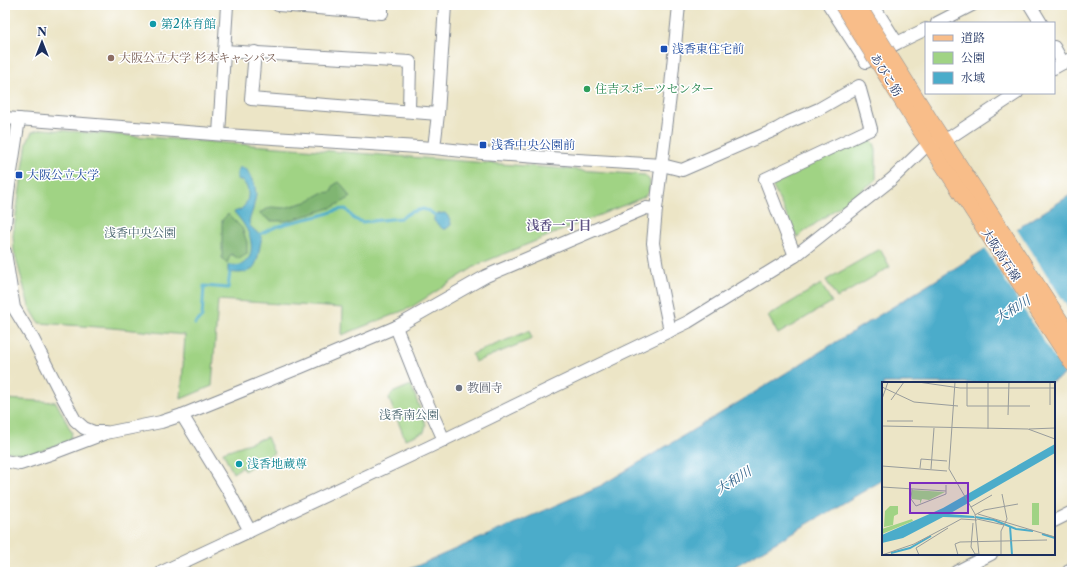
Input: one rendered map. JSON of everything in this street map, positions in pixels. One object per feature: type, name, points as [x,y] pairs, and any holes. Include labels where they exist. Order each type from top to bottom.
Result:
[{"type":"main road","name":"あびこ筋","points":[[842,5],[940,147]]},
{"type":"main road","name":"あびこ筋","points":[[858,5],[927,128]]},
{"type":"main road","name":"大阪高石線","points":[[940,147],[1072,338]]},
{"type":"main road","name":"大阪高石線","points":[[940,147],[1072,364]]},
{"type":"street","points":[[219,134],[227,5]]},
{"type":"street","points":[[278,5],[382,13],[382,5]]},
{"type":"street","points":[[434,148],[438,114],[445,5]]},
{"type":"street","points":[[670,330],[653,243],[679,5]]},
{"type":"street","points":[[830,5],[866,62],[898,43],[925,30]]},
{"type":"street","points":[[873,5],[898,43]]},
{"type":"street","points":[[939,22],[972,5]]},
{"type":"street","points":[[1030,5],[1040,22]]},
{"type":"street","points":[[1055,48],[1063,63]]},
{"type":"street","points":[[224,51],[410,62],[409,111]]},
{"type":"street","points":[[255,52],[251,100],[438,114]]},
{"type":"street","points":[[5,118],[662,165],[682,170],[819,109],[859,86],[872,130],[765,179],[795,256]]},
{"type":"street","points":[[162,572],[444,440],[688,322],[795,256],[892,179],[924,149],[940,147],[952,136],[1015,94]]},
{"type":"street","points":[[5,226],[8,192],[19,119]]},
{"type":"street","points":[[5,462],[20,464],[106,433],[161,422],[182,415],[396,327],[486,276],[646,208],[656,208]]},
{"type":"street","points":[[5,252],[14,308],[33,339],[75,420],[84,428],[94,432],[106,433]]},
{"type":"street","points":[[396,327],[417,380],[444,440]]},
{"type":"street","points":[[182,415],[228,490],[250,531]]},
{"type":"street","points":[[1055,520],[1072,512]]},
{"type":"street","points":[[956,572],[989,555]]},
{"type":"street","points":[[1068,572],[1072,568]]},
{"type":"green space","name":"浅香中央公園","points":[[42,129],[645,175],[650,181],[649,191],[644,197],[479,264],[410,308],[342,335],[343,308],[218,300],[212,386],[181,399],[185,335],[39,323],[29,306],[14,251],[13,235],[27,142],[32,132]]},
{"type":"green space","points":[[867,136],[874,143],[876,149],[876,180],[797,237],[771,183],[775,179]]},
{"type":"green space","points":[[339,182],[350,198],[333,207],[287,221],[271,221],[259,213],[271,207],[284,208],[306,202],[322,193],[331,192],[334,185]]},
{"type":"green space","points":[[228,214],[242,228],[247,242],[247,254],[239,259],[231,254],[227,263],[222,258],[222,220]]},
{"type":"green space","points":[[880,249],[890,267],[837,298],[826,280]]},
{"type":"green space","points":[[821,284],[832,302],[778,334],[768,316]]},
{"type":"green space","points":[[529,331],[532,339],[475,362],[472,354]]},
{"type":"green space","name":"浅香南公園","points":[[411,385],[426,425],[424,432],[405,439],[389,399],[392,393]]},
{"type":"green space","points":[[5,399],[56,402],[72,433],[70,441],[28,455],[5,451]]},
{"type":"green space","points":[[267,437],[274,453],[244,471],[242,467],[233,473],[223,452]]},
{"type":"water","points":[[240,167],[247,170],[255,186],[256,195],[249,221],[250,226],[262,237],[255,265],[246,272],[238,273],[228,272],[228,265],[241,265],[250,256],[251,250],[248,232],[234,212],[243,208],[248,198],[247,187],[237,179],[237,173]]},
{"type":"water","name":"大和川","points":[[1072,194],[1072,370],[1052,382],[882,382],[882,481],[725,572],[403,572],[602,485],[941,277]]},
{"type":"water","points":[[445,213],[450,219],[451,225],[446,229],[443,229],[434,221],[434,217],[436,214]]},
{"type":"pier","points":[[1016,227],[1072,314],[1072,372],[1066,376],[984,247]]},
{"type":"waterway","points":[[259,235],[282,225],[342,209],[346,209],[354,219],[362,222],[401,218],[411,212],[423,209],[435,215]]},
{"type":"waterway","points":[[195,324],[202,317],[204,286],[228,288],[230,272]]},
{"type":"place","name":"第2体育館","points":[[153,24]]},
{"type":"place","name":"浅香東住宅前","points":[[664,49]]},
{"type":"place","name":"大阪公立大学 杉本キャンパス","points":[[111,58]]},
{"type":"place","name":"住吉スポーツセンター","points":[[587,89]]},
{"type":"place","name":"浅香中央公園前","points":[[483,145]]},
{"type":"place","name":"大阪公立大学","points":[[19,175]]},
{"type":"place","name":"教圓寺","points":[[459,388]]},
{"type":"place","name":"浅香地蔵尊","points":[[239,464]]},
{"type":"district","name":"浅香一丁目","points":[[559,225]]}]
